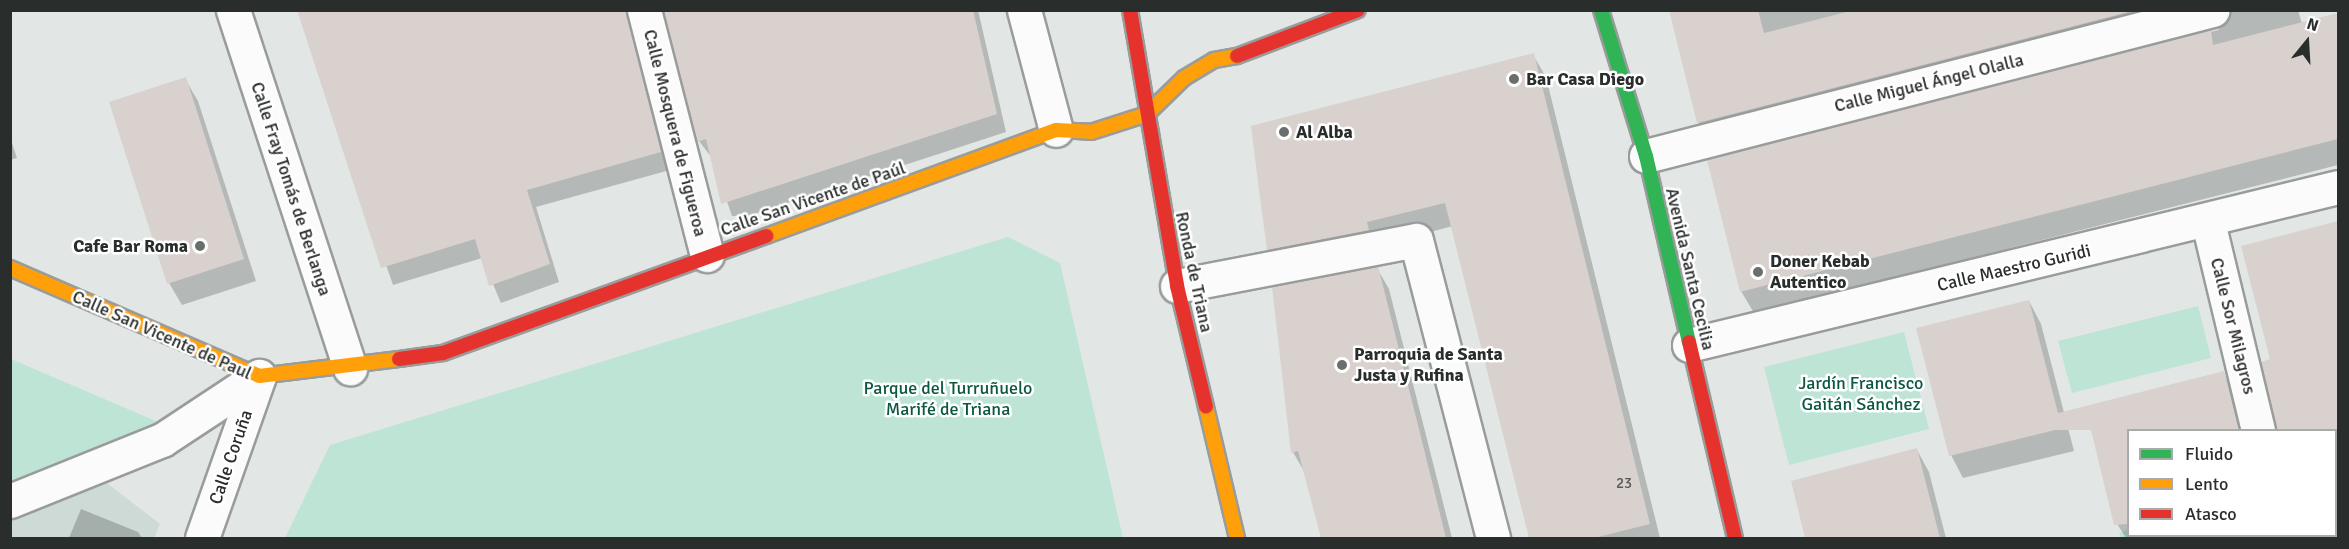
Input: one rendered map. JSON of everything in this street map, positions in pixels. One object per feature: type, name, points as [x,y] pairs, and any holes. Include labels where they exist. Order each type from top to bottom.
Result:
[{"type":"street","name":"Calle Fray Tomás de Berlanga","points":[[233,10],[350,368]]},
{"type":"street","name":"Calle Mosquera de Figueroa","points":[[644,10],[707,255]]},
{"type":"street","points":[[1024,10],[1056,130]]},
{"type":"street","name":"Ronda de Triana","points":[[1130,10],[1177,286],[1237,538]]},
{"type":"street","name":"Calle San Vicente de Paúl","points":[[259,376],[350,368],[443,353],[707,255],[1056,130],[1091,132],[1147,114],[1184,78],[1214,60],[1246,54],[1358,10]]},
{"type":"street","name":"Avenida Santa Cecilia","points":[[1601,10],[1646,156],[1735,538]]},
{"type":"street","name":"Calle Miguel Ángel Olalla","points":[[1646,156],[2213,10]]},
{"type":"street","name":"Calle Maestro Guridi","points":[[1689,345],[2208,222],[2338,187]]},
{"type":"street","name":"Calle Sor Milagros","points":[[2208,222],[2241,349],[2258,429]]},
{"type":"street","points":[[1177,286],[1416,240],[1493,538]]},
{"type":"street","name":"Calle San Vicente de Paul","points":[[10,268],[259,376]]},
{"type":"street","name":"Calle San Vicente de Paul","points":[[10,501],[162,440],[259,376]]},
{"type":"street","name":"Calle Coruña","points":[[202,538],[259,376]]},
{"type":"shaded area","points":[[103,480],[160,524],[154,538],[11,538],[11,517]]},
{"type":"green space","name":"Parque del Turruñuelo Marifé de Triana","points":[[1008,237],[1060,263],[1123,538],[285,538],[330,445]]},
{"type":"green space","points":[[2198,306],[2211,358],[2072,393],[2058,341]]},
{"type":"green space","name":"Jardín Francisco Gaitán Sánchez","points":[[1904,332],[1929,429],[1789,465],[1764,367]]},
{"type":"green space","points":[[11,359],[158,422],[156,431],[11,485]]},
{"type":"green space","points":[[2127,530],[2127,537],[2208,537],[2121,538],[2119,533]]},
{"type":"building","points":[[297,10],[626,10],[661,152],[527,190],[550,264],[489,286],[475,239],[381,268]]},
{"type":"building","points":[[663,10],[973,10],[997,114],[721,204],[706,139],[697,142]]},
{"type":"building","points":[[1669,10],[1758,10],[1764,33],[1854,10],[2136,10],[1697,123]]},
{"type":"building","points":[[2338,13],[2338,139],[1740,292],[1707,160],[2211,30],[2213,45]]},
{"type":"building","points":[[1534,53],[1650,524],[1594,538],[1529,538],[1445,203],[1367,222],[1369,230],[1267,250],[1251,126]]},
{"type":"building","points":[[186,77],[244,259],[167,284],[109,102]]},
{"type":"building","points":[[2338,221],[2338,430],[2276,429],[2261,362],[2270,359],[2241,246]]},
{"type":"building","points":[[1378,266],[1446,538],[1321,538],[1298,451],[1291,453],[1272,287]]},
{"type":"building","points":[[2029,300],[2058,413],[2224,371],[2239,429],[2127,429],[2127,524],[2114,525],[2091,430],[2055,430],[1949,456],[1916,328]]},
{"type":"building","points":[[1917,448],[1940,538],[1805,538],[1791,481]]},
{"type":"traffic: fast","points":[[1601,10],[1646,156],[1689,342]]},
{"type":"traffic: slow","points":[[766,236],[1056,130],[1091,132],[1147,114],[1184,78],[1214,60],[1237,56]]},
{"type":"traffic: slow","points":[[10,268],[259,376],[399,359]]},
{"type":"traffic: slow","points":[[1206,407],[1237,538]]},
{"type":"traffic: jam","points":[[1130,10],[1177,286],[1206,407]]},
{"type":"traffic: jam","points":[[1237,56],[1358,10]]},
{"type":"traffic: jam","points":[[399,359],[443,353],[766,236]]},
{"type":"traffic: jam","points":[[1689,342],[1735,538]]},
{"type":"place","name":"Bar Casa Diego","points":[[1514,79]]},
{"type":"place","name":"Al Alba","points":[[1284,132]]},
{"type":"place","name":"Cafe Bar Roma","points":[[200,246]]},
{"type":"place","name":"Doner Kebab Autentico","points":[[1758,272]]},
{"type":"place","name":"Parroquia de Santa Justa y Rufina","points":[[1342,365]]}]
